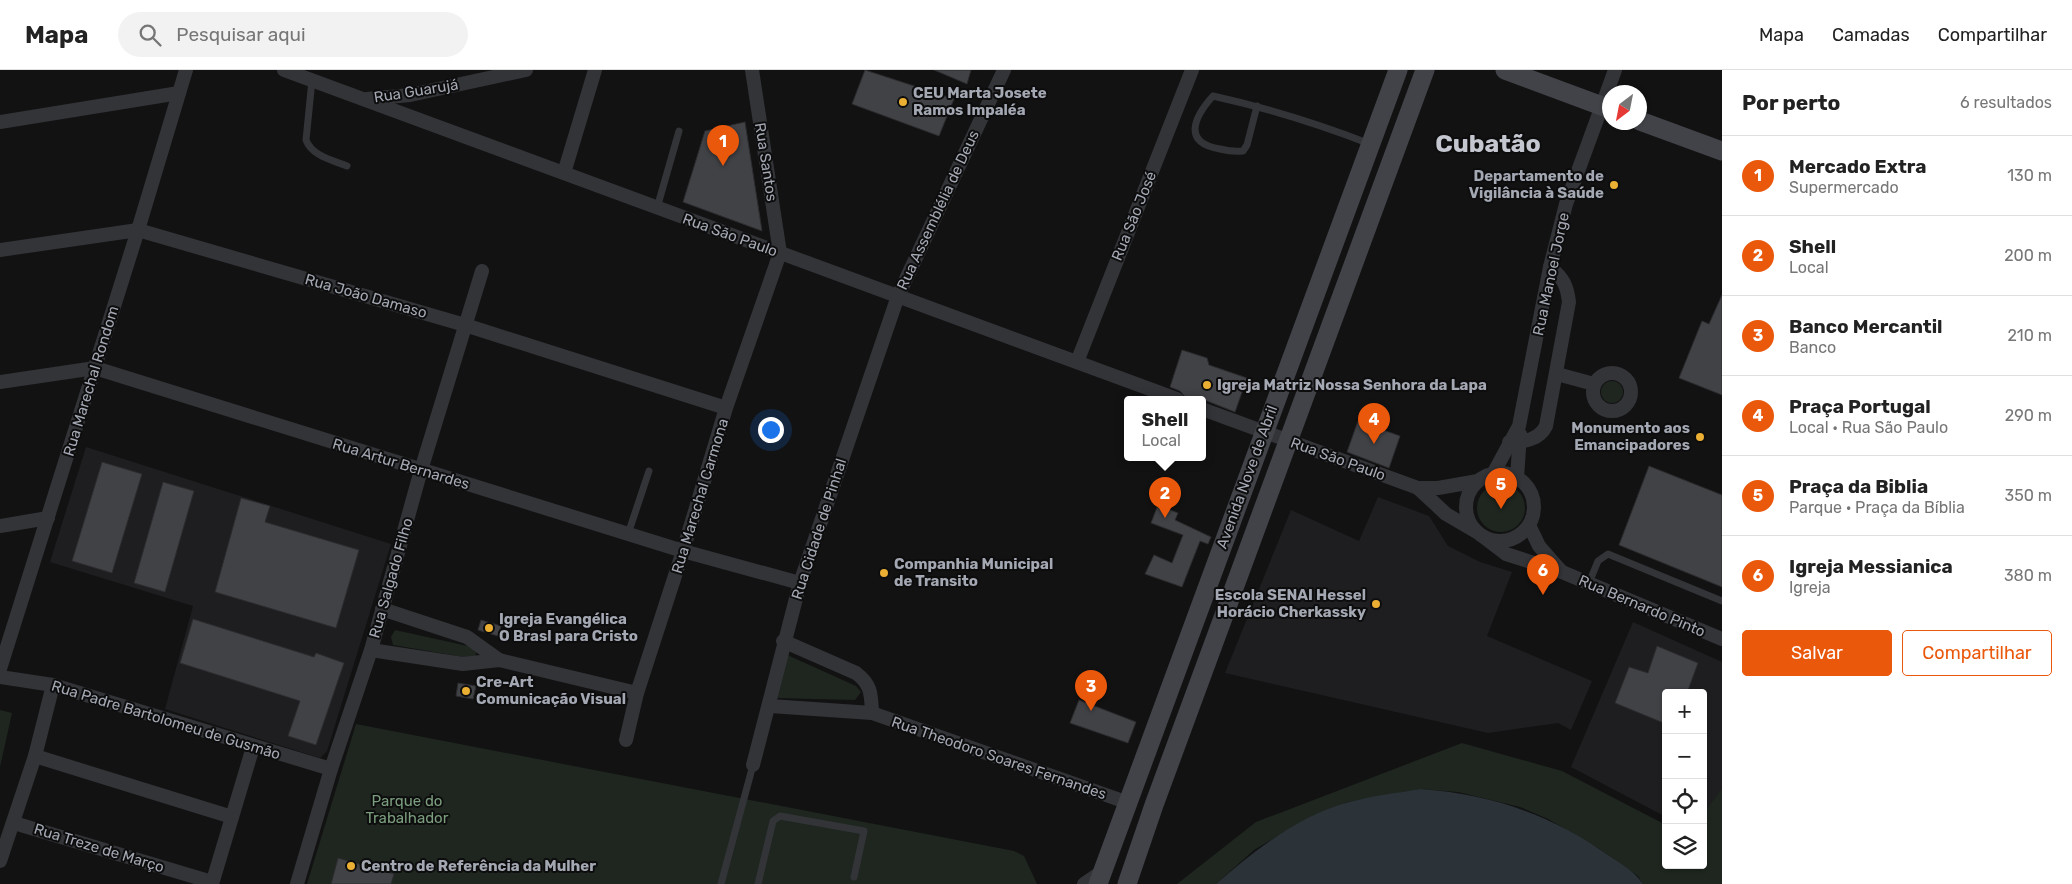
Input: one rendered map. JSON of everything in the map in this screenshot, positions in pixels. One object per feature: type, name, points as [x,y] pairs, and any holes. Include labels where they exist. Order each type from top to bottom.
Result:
[{"type":"main road","name":"Avenida Nove de Abril","points":[[1099,879],[1398,70]]},
{"type":"main road","name":"Avenida Nove de Abril","points":[[1127,884],[1425,70]]},
{"type":"main road","points":[[1505,70],[1602,106]]},
{"type":"main road","points":[[1647,123],[1722,152]]},
{"type":"main road","points":[[1126,802],[1139,811],[1144,834]]},
{"type":"street","points":[[0,122],[179,93],[186,70]]},
{"type":"street","name":"Rua São Paulo","points":[[284,70],[311,75],[364,100],[1169,396]]},
{"type":"street","name":"Rua Guarujá","points":[[364,100],[410,95],[526,70]]},
{"type":"street","points":[[564,173],[595,70]]},
{"type":"street","name":"Rua Santos","points":[[752,70],[780,253]]},
{"type":"street","name":"Rua Assemblélia de Deus","points":[[898,296],[1004,70]]},
{"type":"street","name":"Rua São José","points":[[1076,362],[1192,70]]},
{"type":"street","name":"Rua Manoel Jorge","points":[[1612,85],[1616,70]]},
{"type":"street","name":"Rua Marechal Rondom","points":[[0,669],[138,230],[179,93]]},
{"type":"street","name":"Rua Manoel Jorge","points":[[1517,478],[1515,442],[1550,267],[1566,204],[1602,118]]},
{"type":"street","name":"Rua João Damaso","points":[[0,250],[138,230],[466,325],[726,408]]},
{"type":"street","name":"Rua Marechal Carmona","points":[[626,740],[637,693],[684,551],[726,408],[780,253]]},
{"type":"street","points":[[1515,442],[1537,437],[1543,433],[1557,374],[1569,302],[1567,286],[1560,275],[1550,267]]},
{"type":"street","name":"Rua Salgado Filho","points":[[297,884],[370,650],[421,470],[482,271]]},
{"type":"street","name":"Rua Cidade de Pinhal","points":[[753,766],[770,706],[783,641],[800,583],[898,296]]},
{"type":"street","name":"Rua Artur Bernardes","points":[[0,382],[94,368],[628,534],[800,583]]},
{"type":"street","points":[[1557,374],[1594,384]]},
{"type":"street","name":"Rua São Paulo","points":[[1206,410],[1418,488],[1438,488],[1478,480]]},
{"type":"street","name":"Rua Manoel Jorge","points":[[1493,474],[1515,442]]},
{"type":"street","points":[[1493,474],[1510,475],[1517,478],[1529,489],[1533,499],[1534,510],[1529,525],[1519,536],[1504,541],[1480,534],[1470,525],[1465,509],[1468,493],[1478,480],[1493,474]]},
{"type":"street","name":"Rua São Paulo","points":[[1418,488],[1446,514],[1480,534]]},
{"type":"street","points":[[0,526],[48,518]]},
{"type":"street","name":"Rua Bernardo Pinto","points":[[1529,525],[1539,546],[1562,572]]},
{"type":"street","name":"Rua Bernardo Pinto","points":[[1480,534],[1506,554],[1562,572],[1722,639]]},
{"type":"street","points":[[382,609],[467,636],[498,660]]},
{"type":"street","points":[[783,641],[856,673],[865,680],[871,689],[872,713]]},
{"type":"street","points":[[370,650],[463,664],[498,660],[637,693]]},
{"type":"street","name":"Rua Padre Bartolomeu de Gusmão","points":[[0,677],[54,685],[331,770]]},
{"type":"street","points":[[0,861],[14,823],[54,685]]},
{"type":"street","name":"Rua Theodoro Soares Fernandes","points":[[770,706],[872,713],[1126,802]]},
{"type":"street","points":[[212,883],[253,747]]},
{"type":"street","points":[[34,756],[232,817]]},
{"type":"street","name":"Rua Treze de Março","points":[[14,823],[212,883]]},
{"type":"street","points":[[1084,884],[1099,879]]},
{"type":"lane","points":[[311,75],[306,132],[308,147],[316,153],[347,166]]},
{"type":"lane","points":[[1257,106],[1247,145],[1243,151],[1236,152],[1206,147],[1198,140],[1194,130],[1199,111],[1212,96],[1257,106],[1335,130],[1371,144]]},
{"type":"lane","points":[[657,208],[679,131]]},
{"type":"lane","points":[[628,534],[648,471]]},
{"type":"lane","points":[[1589,584],[1598,561],[1608,554],[1722,601]]},
{"type":"lane","points":[[721,884],[753,766]]},
{"type":"lane","points":[[758,884],[773,821],[780,816],[864,831],[854,878]]},
{"type":"shaded area","points":[[86,447],[391,544],[327,751],[320,758],[165,709],[193,606],[50,562]]},
{"type":"shaded area","name":"Escola SENAI Hessel Horácio Cherkassky","points":[[1378,497],[1429,516],[1448,546],[1480,562],[1512,572],[1487,636],[1592,681],[1571,730],[1558,723],[1488,733],[1225,673],[1291,510],[1359,541]]},
{"type":"shaded area","points":[[1633,622],[1722,662],[1722,803],[1707,821],[1707,689],[1662,689],[1662,815],[1571,767]]},
{"type":"shaded area","points":[[1420,789],[1472,796],[1520,809],[1544,818],[1589,842],[1628,869],[1643,884],[1216,884],[1262,847],[1312,816],[1349,802]]},
{"type":"green space","points":[[1612,381],[1620,384],[1623,392],[1620,400],[1612,403],[1604,400],[1601,392],[1604,384]]},
{"type":"green space","points":[[1496,484],[1506,484],[1518,491],[1525,503],[1525,513],[1518,525],[1506,532],[1496,532],[1488,528],[1481,521],[1477,513],[1477,503],[1481,495],[1488,488]]},
{"type":"green space","points":[[395,630],[477,648],[475,659],[393,645],[391,637]]},
{"type":"green space","points":[[785,654],[856,686],[861,692],[855,700],[776,698]]},
{"type":"green space","points":[[0,710],[12,713],[0,767]]},
{"type":"green space","name":"Parque do Trabalhador","points":[[356,724],[1014,851],[1024,856],[1037,884],[307,884]]},
{"type":"green space","points":[[1462,743],[1562,771],[1662,823],[1662,869],[1707,869],[1707,809],[1722,789],[1722,884],[1643,884],[1638,876],[1598,848],[1548,819],[1520,807],[1458,792],[1420,789],[1348,802],[1324,812],[1291,828],[1254,850],[1216,884],[1177,884],[1256,822]]},
{"type":"building","name":"CEU Marta Josete Ramos Impaléa","points":[[865,70],[954,99],[939,136],[852,104]]},
{"type":"building","points":[[934,70],[971,70],[967,84]]},
{"type":"building","points":[[745,122],[762,231],[683,202],[705,131]]},
{"type":"building","points":[[1722,295],[1722,395],[1679,378],[1702,321],[1709,324]]},
{"type":"building","name":"Igreja Matriz Nossa Senhora da Lapa","points":[[1182,350],[1207,358],[1209,365],[1247,378],[1235,412],[1206,401],[1206,396],[1184,396],[1180,391],[1170,387]]},
{"type":"building","points":[[1358,421],[1400,436],[1389,468],[1347,452]]},
{"type":"building","points":[[102,462],[142,474],[112,573],[72,561]]},
{"type":"building","points":[[1649,466],[1722,495],[1722,587],[1619,545]]},
{"type":"building","points":[[163,482],[194,491],[165,592],[134,583]]},
{"type":"building","points":[[241,498],[270,506],[265,522],[359,550],[336,628],[215,592]]},
{"type":"building","points":[[1158,505],[1178,513],[1175,520],[1211,537],[1208,544],[1200,541],[1182,587],[1145,574],[1154,555],[1172,563],[1183,535],[1151,523]]},
{"type":"building","points":[[193,619],[314,657],[316,653],[344,663],[316,745],[288,736],[300,701],[180,663]]},
{"type":"building","name":"Igreja Evangélica O Brasl para Cristo","points":[[481,620],[501,626],[498,636],[478,630]]},
{"type":"building","points":[[1657,646],[1698,663],[1688,689],[1662,689],[1662,722],[1615,703],[1629,667],[1648,673]]},
{"type":"building","name":"Cre-Art Comunicação Visual","points":[[458,683],[476,686],[473,699],[456,696]]},
{"type":"building","points":[[1079,700],[1136,722],[1128,743],[1070,723]]},
{"type":"building","name":"Centro de Referência da Mulher","points":[[338,858],[394,874],[391,884],[331,884]]},
{"type":"place","name":"CEU Marta Josete Ramos Impaléa","points":[[903,102]]},
{"type":"place","name":"Mercado Extra","points":[[723,166]]},
{"type":"place","name":"Departamento de Vigilância à Saúde","points":[[1614,185]]},
{"type":"place","name":"Igreja Matriz Nossa Senhora da Lapa","points":[[1207,385]]},
{"type":"place","name":"Monumento aos Emancipadores","points":[[1700,437]]},
{"type":"place","name":"Praça Portugal","points":[[1374,444]]},
{"type":"place","name":"Praça da Biblia","points":[[1501,509]]},
{"type":"place","name":"Shell","points":[[1165,518]]},
{"type":"place","name":"Companhia Municipal de Transito","points":[[884,573]]},
{"type":"place","name":"Igreja Messianica","points":[[1543,595]]},
{"type":"place","name":"Escola SENAI Hessel Horácio Cherkassky","points":[[1376,604]]},
{"type":"place","name":"Igreja Evangélica O Brasl para Cristo","points":[[489,628]]},
{"type":"place","name":"Cre-Art Comunicação Visual","points":[[466,691]]},
{"type":"place","name":"Banco Mercantil","points":[[1091,711]]},
{"type":"place","name":"Centro de Referência da Mulher","points":[[351,866]]},
{"type":"district","name":"Cubatão","points":[[1488,143]]}]
